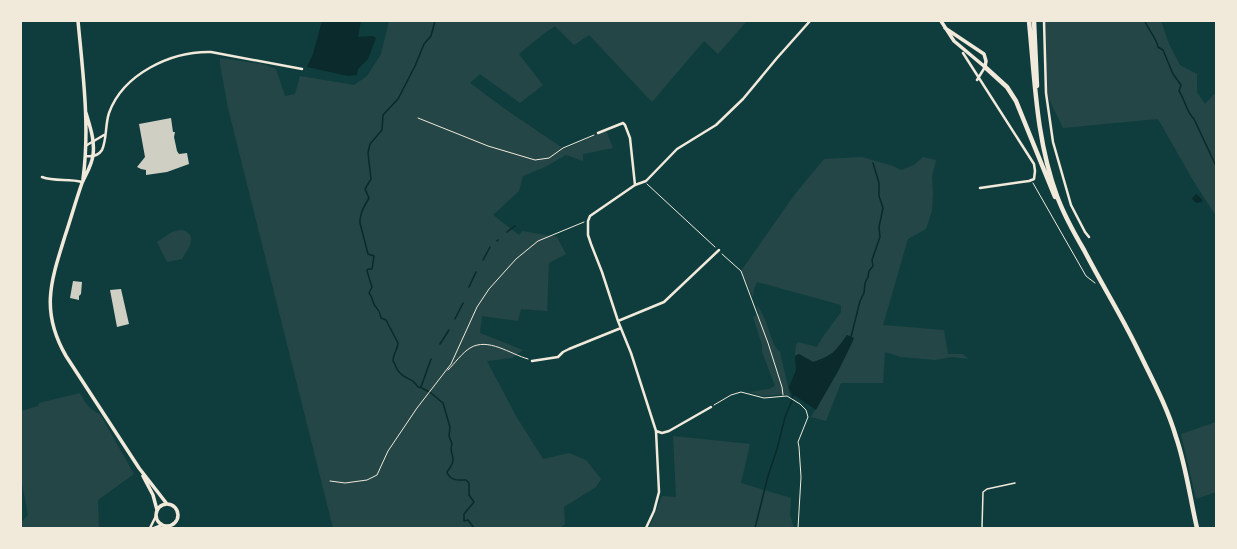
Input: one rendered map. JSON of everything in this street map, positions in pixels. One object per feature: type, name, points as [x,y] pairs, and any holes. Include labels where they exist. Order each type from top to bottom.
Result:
[{"type":"main road","points":[[1029,21],[1032,71],[1038,123],[1046,160],[1050,177],[1058,198],[1076,236]]},
{"type":"main road","points":[[1034,21],[1038,123]]},
{"type":"main road","points":[[985,67],[1004,83],[1016,101],[1056,202],[1137,348],[1170,420],[1182,458],[1197,528]]},
{"type":"street","points":[[78,21],[86,113],[87,145],[82,182],[53,276],[50,296],[51,318],[53,329],[61,347],[139,468],[153,495],[157,510],[156,516],[150,528]]},
{"type":"street","points":[[646,528],[660,492],[656,431],[631,353],[618,322],[588,235],[588,221],[590,216],[635,185],[645,182],[677,150],[709,130],[731,111],[810,21]]},
{"type":"street","points":[[941,21],[954,41],[985,67]]},
{"type":"street","points":[[1044,21],[1046,93],[1053,142],[1071,205],[1085,232],[1089,236]]},
{"type":"street","points":[[945,28],[984,54],[986,61],[985,67],[978,79]]},
{"type":"street","points":[[86,156],[93,157],[102,150],[109,114],[119,94],[132,81],[151,66],[160,62],[180,55],[196,52],[211,52],[302,69]]},
{"type":"street","points":[[963,54],[1034,164],[1035,175],[1032,180],[1004,186],[980,188]]},
{"type":"street","points":[[82,182],[93,157],[94,142],[86,113]]},
{"type":"street","points":[[598,133],[619,124],[625,124],[630,138],[635,185]]},
{"type":"street","points":[[87,145],[105,135]]},
{"type":"street","points":[[42,177],[49,180],[76,180],[82,182]]},
{"type":"street","points":[[618,322],[664,302],[719,250]]},
{"type":"street","points":[[532,361],[558,357],[569,349],[602,337],[621,328]]},
{"type":"street","points":[[656,431],[662,433],[669,431],[710,407]]},
{"type":"street","points":[[139,468],[168,504],[174,506],[178,517],[176,522],[177,528]]},
{"type":"street","points":[[157,510],[161,506],[168,504]]},
{"type":"street","points":[[156,516],[157,520],[165,526]]},
{"type":"street","points":[[154,528],[170,526],[176,522]]},
{"type":"lane","points":[[982,528],[983,492],[987,489],[1015,483]]},
{"type":"path","points":[[418,118],[488,146],[536,160],[549,158],[563,148],[598,133]]},
{"type":"path","points":[[1032,180],[1086,276],[1096,283]]},
{"type":"path","points":[[645,182],[741,271],[768,343],[782,387],[783,396]]},
{"type":"path","points":[[446,372],[481,300],[516,259],[538,241],[582,222],[588,221]]},
{"type":"path","points":[[330,481],[345,484],[367,480],[377,475],[388,451],[429,392],[466,350],[477,345],[491,345],[532,361]]},
{"type":"path","points":[[710,407],[731,395],[741,392],[764,398],[787,396],[800,404],[806,410],[808,417],[798,442],[800,478],[798,528]]},
{"type":"shaded area","points":[[322,21],[361,21],[358,37],[373,36],[376,38],[368,59],[358,69],[357,75],[348,76],[307,67],[313,54]]},
{"type":"shaded area","points":[[389,21],[747,21],[718,54],[704,41],[652,102],[589,35],[574,45],[555,26],[519,54],[543,85],[520,103],[480,74],[470,83],[564,149],[606,130],[613,148],[583,154],[583,161],[566,155],[545,167],[523,176],[519,191],[493,215],[519,235],[522,231],[557,237],[566,254],[549,263],[547,311],[521,309],[518,321],[482,316],[480,333],[523,350],[512,358],[487,361],[516,416],[543,459],[569,453],[586,460],[601,479],[596,487],[564,507],[565,524],[560,528],[333,528],[228,108],[220,58],[262,64],[276,69],[285,96],[295,94],[300,76],[354,85],[367,76],[381,54]]},
{"type":"shaded area","points":[[1044,21],[1161,21],[1169,44],[1180,65],[1197,74],[1197,92],[1205,104],[1214,94],[1216,97],[1216,216],[1194,182],[1158,119],[1063,128],[1046,93]]},
{"type":"shaded area","points":[[862,157],[893,166],[901,170],[914,165],[923,157],[936,160],[932,177],[932,211],[926,229],[908,239],[883,325],[944,330],[948,354],[962,354],[969,359],[952,357],[935,360],[901,357],[885,352],[883,383],[841,383],[826,421],[811,417],[838,372],[854,338],[847,336],[833,353],[825,358],[813,362],[799,354],[795,356],[796,345],[798,342],[817,347],[841,312],[841,305],[757,282],[753,297],[741,271],[795,194],[824,159]]},
{"type":"shaded area","points":[[1196,194],[1202,199],[1202,202],[1196,203],[1192,199]]},
{"type":"shaded area","points":[[180,230],[185,231],[191,237],[190,246],[182,259],[167,262],[157,242],[172,232]]},
{"type":"shaded area","points":[[756,305],[760,310],[774,343],[780,352],[790,396],[784,394],[764,396],[748,392],[769,389],[775,386],[762,352],[762,345],[753,317],[759,314]]},
{"type":"shaded area","points":[[847,335],[854,338],[850,348],[816,410],[791,393],[789,387],[796,370],[795,356],[799,354],[813,362],[819,360],[833,353]]},
{"type":"shaded area","points":[[80,393],[90,408],[100,414],[134,474],[98,500],[99,528],[21,528],[21,522],[28,515],[21,478],[21,411],[38,406],[39,403]]},
{"type":"shaded area","points":[[1216,422],[1216,492],[1196,499],[1181,434]]},
{"type":"shaded area","points":[[673,436],[750,444],[741,483],[791,498],[790,515],[794,528],[649,528],[662,496],[676,497]]},
{"type":"building","points":[[171,118],[173,132],[175,132],[174,137],[177,151],[179,154],[187,153],[189,164],[167,172],[146,175],[146,170],[137,167],[145,157],[139,124]]},
{"type":"building","points":[[73,281],[82,282],[79,300],[70,298]]},
{"type":"building","points":[[121,289],[129,324],[117,327],[110,290]]},
{"type":"waterway","points":[[435,21],[431,36],[424,44],[415,66],[398,99],[383,115],[382,130],[370,144],[368,153],[371,179],[365,189],[369,198],[361,214],[360,223],[368,254],[374,256],[372,269],[368,269],[367,271],[372,287],[369,293],[379,311],[381,318],[386,320],[398,343],[393,361],[402,375],[414,382],[418,387],[431,393],[443,403],[450,427],[449,436],[452,444],[451,450],[453,460],[447,472],[450,477],[457,480],[466,480],[469,483],[469,495],[474,502],[464,514],[464,521],[468,520],[474,528]]},
{"type":"waterway","points":[[1145,21],[1156,40],[1158,47],[1163,50],[1173,74],[1181,85],[1179,91],[1216,166]]},
{"type":"waterway","points":[[851,337],[860,301],[864,293],[865,283],[869,271],[873,266],[872,260],[880,237],[879,227],[883,208],[879,196],[879,183],[873,163]]},
{"type":"waterway","points":[[507,232],[515,226]]},
{"type":"waterway","points":[[483,260],[490,247]]},
{"type":"waterway","points":[[469,287],[476,272]]},
{"type":"waterway","points":[[455,319],[463,303]]},
{"type":"waterway","points":[[440,344],[449,330]]},
{"type":"waterway","points":[[421,387],[431,359]]},
{"type":"waterway","points":[[755,528],[785,417],[794,394]]}]
